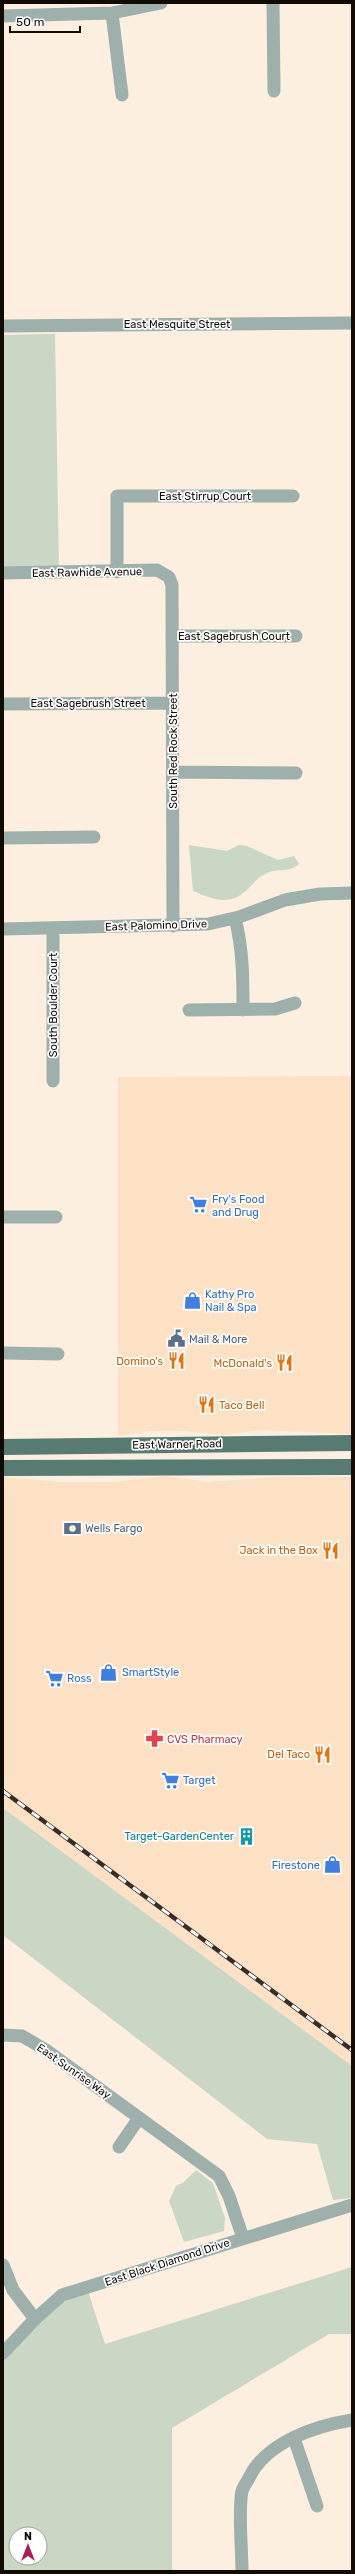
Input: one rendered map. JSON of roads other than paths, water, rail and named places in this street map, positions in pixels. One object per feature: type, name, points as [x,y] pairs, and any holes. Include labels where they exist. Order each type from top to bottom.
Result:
[{"type":"main road","name":"East Warner Road","points":[[3,1447],[352,1443]]},
{"type":"main road","points":[[132,1445],[133,1468]]},
{"type":"main road","name":"East Warner Road","points":[[3,1468],[352,1468]]},
{"type":"street","points":[[3,16],[112,13],[161,3]]},
{"type":"street","points":[[273,3],[274,91]]},
{"type":"street","points":[[112,13],[122,95]]},
{"type":"street","name":"East Mesquite Street","points":[[3,326],[352,323]]},
{"type":"street","name":"East Stirrup Court","points":[[117,572],[117,496],[293,496]]},
{"type":"street","name":"East Rawhide Avenue","points":[[3,573],[117,572],[157,570],[169,577]]},
{"type":"street","name":"South Red Rock Street","points":[[169,577],[172,585],[173,926]]},
{"type":"street","name":"East Sagebrush Court","points":[[172,636],[296,636]]},
{"type":"street","name":"East Sagebrush Street","points":[[3,704],[172,703]]},
{"type":"street","points":[[173,772],[296,773]]},
{"type":"street","points":[[3,838],[94,837]]},
{"type":"street","name":"East Palomino Drive","points":[[3,928],[173,926],[208,924],[235,918],[285,900],[320,894],[352,893]]},
{"type":"street","points":[[235,918],[243,963],[243,1010]]},
{"type":"street","name":"South Boulder Court","points":[[53,928],[53,1081]]},
{"type":"street","points":[[189,1010],[275,1009],[295,1003]]},
{"type":"street","points":[[3,1217],[56,1217]]},
{"type":"street","points":[[3,1353],[58,1354]]},
{"type":"street","name":"East Sunrise Way","points":[[3,2035],[22,2036],[46,2050],[219,2176],[244,2238]]},
{"type":"street","points":[[119,2147],[140,2118]]},
{"type":"street","name":"East Black Diamond Drive","points":[[3,2353],[35,2319],[62,2295],[352,2206]]},
{"type":"street","points":[[3,2265],[13,2290],[35,2319]]},
{"type":"street","points":[[242,2571],[242,2490],[260,2460],[294,2438],[321,2427],[352,2420]]},
{"type":"street","points":[[294,2438],[317,2506]]},
{"type":"railway","points":[[3,1791],[352,2050]]},
{"type":"place","name":"Fry's Food and Drug","points":[[199,1205]]},
{"type":"place","name":"Kathy Pro Nail & Spa","points":[[192,1300]]},
{"type":"place","name":"Mail & More","points":[[176,1339]]},
{"type":"place","name":"Domino's","points":[[176,1361]]},
{"type":"place","name":"McDonald's","points":[[285,1363]]},
{"type":"place","name":"Taco Bell","points":[[206,1405]]},
{"type":"place","name":"Wells Fargo","points":[[72,1528]]},
{"type":"place","name":"Jack in the Box","points":[[331,1550]]},
{"type":"place","name":"SmartStyle","points":[[109,1672]]},
{"type":"place","name":"Ross","points":[[54,1678]]},
{"type":"place","name":"CVS Pharmacy","points":[[154,1739]]},
{"type":"place","name":"Del Taco","points":[[323,1754]]},
{"type":"place","name":"Target","points":[[170,1780]]},
{"type":"place","name":"Target-GardenCenter","points":[[247,1836]]},
{"type":"place","name":"Firestone","points":[[333,1865]]}]
